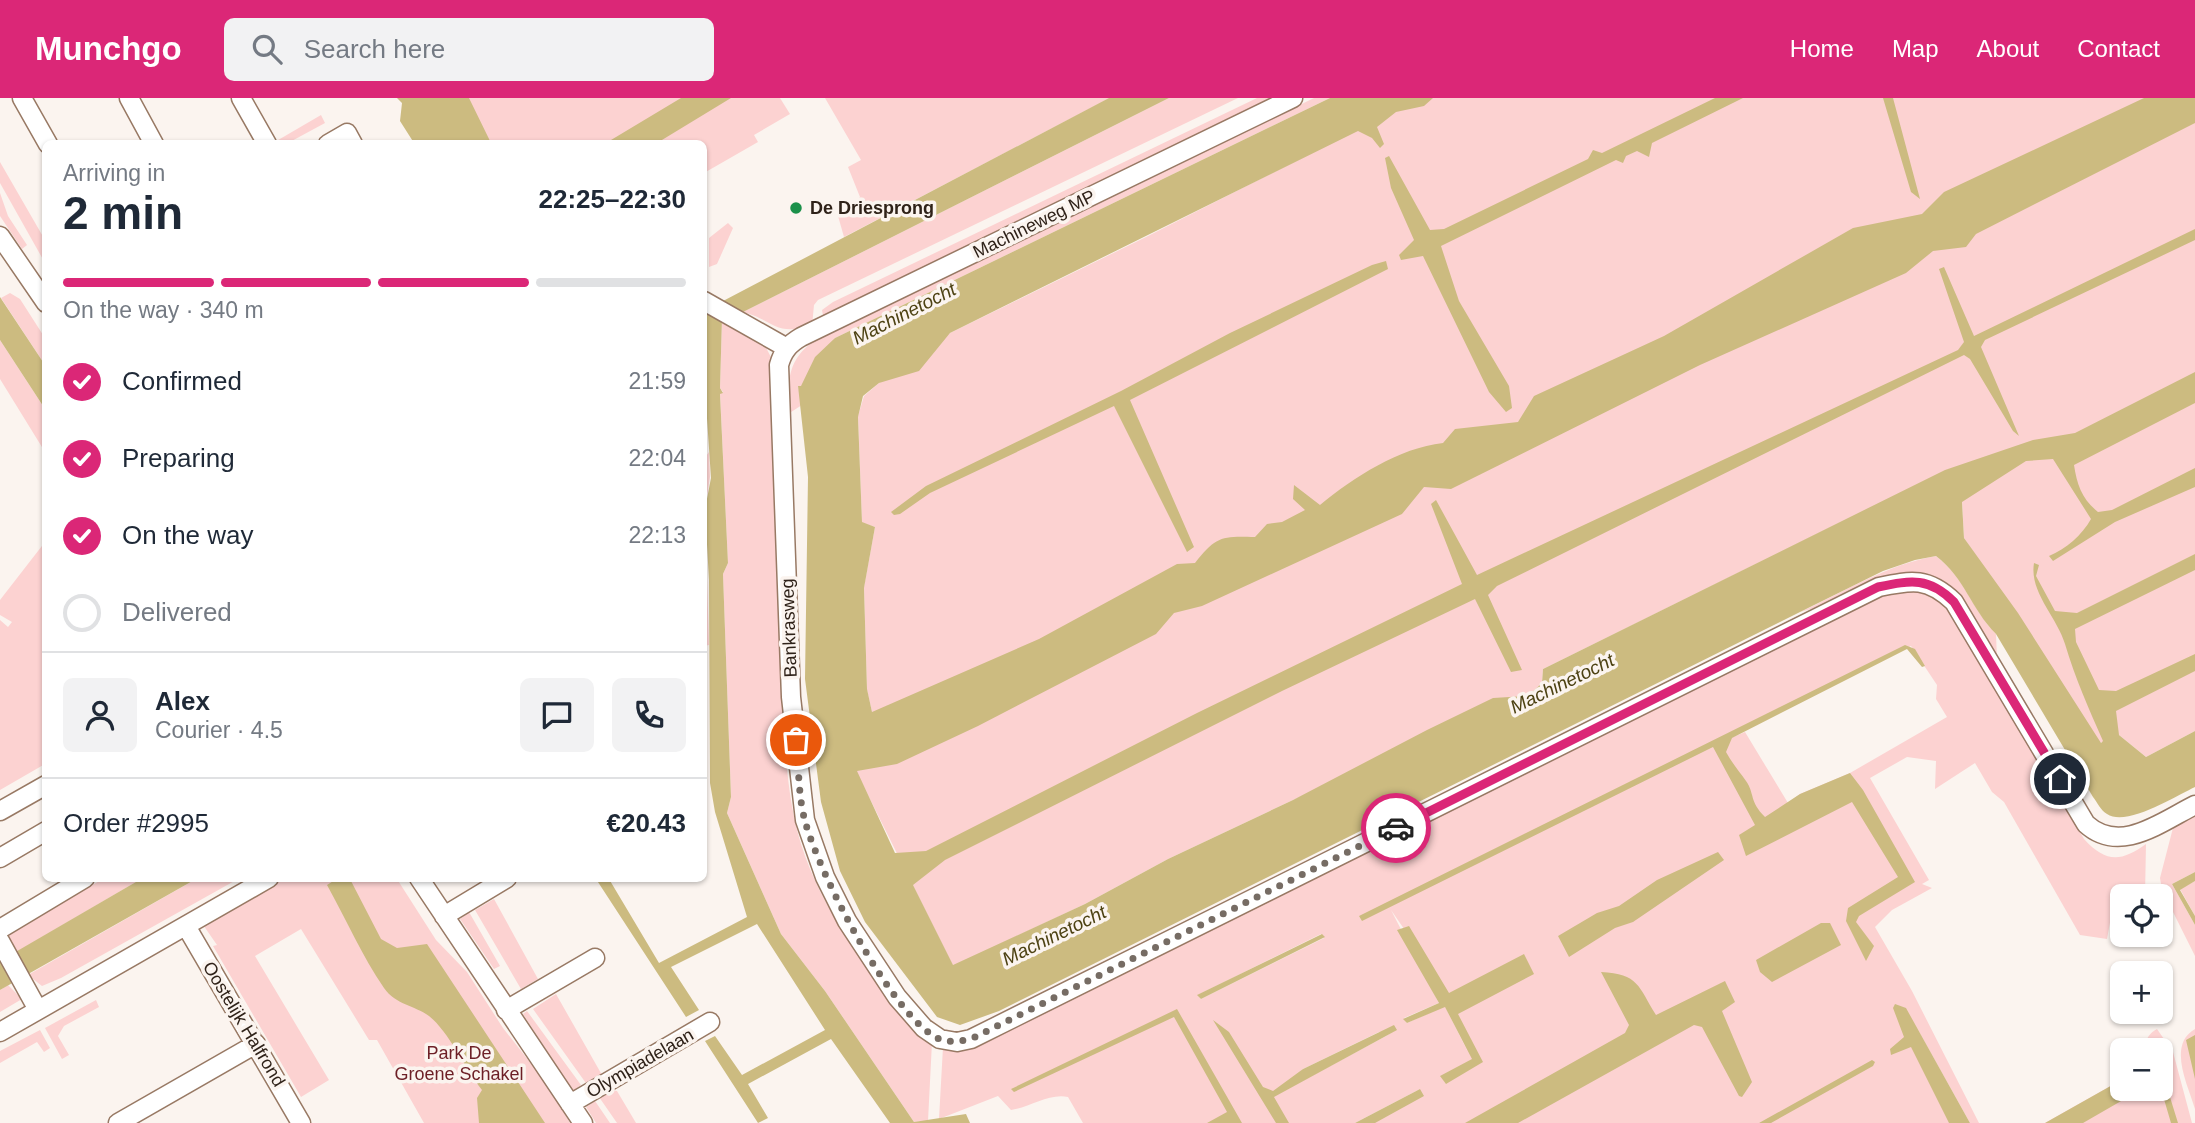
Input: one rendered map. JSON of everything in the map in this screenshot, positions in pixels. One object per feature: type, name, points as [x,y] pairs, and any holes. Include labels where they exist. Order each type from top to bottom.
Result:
[{"type":"street","points":[[22,98],[46,140]]},
{"type":"street","points":[[129,98],[152,140]]},
{"type":"street","points":[[241,98],[265,140]]},
{"type":"street","name":"Machineweg MP","points":[[787,348],[801,337],[1293,98]]},
{"type":"street","points":[[335,140],[347,133],[351,140]]},
{"type":"street","points":[[0,236],[42,297]]},
{"type":"street","points":[[707,303],[787,348]]},
{"type":"street","name":"Bankrasweg","points":[[787,348],[779,365],[791,685],[804,820],[825,877],[870,959],[897,997],[924,1028],[940,1039],[957,1042],[971,1039],[1878,587],[1900,582],[1936,585],[1954,602],[2086,824],[2094,831],[2113,839],[2130,837],[2195,805]]},
{"type":"street","points":[[0,811],[42,787]]},
{"type":"street","points":[[0,858],[42,833]]},
{"type":"street","points":[[0,929],[78,882]]},
{"type":"street","points":[[0,1032],[262,882]]},
{"type":"street","name":"Olympiadelaan","points":[[422,882],[583,1123]]},
{"type":"street","points":[[444,916],[500,882]]},
{"type":"street","name":"Oostelijk Halfrond","points":[[186,926],[301,1123]]},
{"type":"street","points":[[4,948],[38,1010]]},
{"type":"street","points":[[506,1010],[595,958]]},
{"type":"street","name":"Olympiadelaan","points":[[570,1104],[710,1022]]},
{"type":"street","points":[[118,1123],[257,1044]]},
{"type":"green space","points":[[409,98],[780,98],[790,114],[754,135],[758,142],[707,171],[707,140],[433,140]]},
{"type":"green space","points":[[825,98],[1110,98],[844,237],[838,216],[860,197],[848,167],[861,160]]},
{"type":"green space","points":[[1169,98],[1238,98],[818,300],[814,305],[812,326],[799,329],[782,328],[743,312]]},
{"type":"green space","points":[[1257,98],[1269,98],[1270,105],[824,321],[822,310],[833,302]]},
{"type":"green space","points":[[1314,98],[1330,98],[835,338],[801,387],[798,386],[802,405],[788,414],[790,375],[797,359],[811,343]]},
{"type":"green space","points":[[1420,98],[2195,98],[2195,731],[2146,757],[2119,735],[2100,743],[1964,538],[1962,501],[1949,469],[1543,669],[1542,683],[1528,696],[1293,800],[1168,859],[1085,904],[953,966],[856,771],[872,712],[867,690],[864,587],[875,527],[862,523],[858,416],[864,396],[950,333]]},
{"type":"green space","points":[[321,115],[325,123],[294,140],[278,140]]},
{"type":"green space","points":[[0,162],[42,235],[42,258],[0,183]]},
{"type":"green space","points":[[0,193],[8,216],[27,245],[22,249],[0,216]]},
{"type":"green space","points":[[728,223],[733,228],[717,264],[709,267],[709,238]]},
{"type":"green space","points":[[10,293],[20,299],[42,333],[42,360],[1,298]]},
{"type":"green space","points":[[722,318],[762,340],[774,363],[785,740],[790,793],[801,844],[811,872],[839,925],[893,998],[932,1042],[928,1121],[914,1122],[825,991],[781,934],[727,813],[731,797],[723,574],[728,563],[720,393],[723,392],[720,388]]},
{"type":"green space","points":[[0,340],[42,404],[42,447],[0,379]]},
{"type":"green space","points":[[709,452],[710,477],[707,496]]},
{"type":"green space","points":[[42,546],[42,766],[0,790],[0,620],[8,627],[12,622],[0,615],[0,600]]},
{"type":"green space","points":[[1936,556],[1955,574],[1996,634],[1997,659],[1929,576],[1800,612],[1883,572]]},
{"type":"green space","points":[[707,576],[709,645],[707,645]]},
{"type":"green space","points":[[1898,588],[1935,594],[1956,613],[2084,839],[2099,852],[2114,857],[2129,854],[2146,844],[2145,884],[2110,884],[2107,939],[2080,935],[2004,802],[1992,792],[1975,763],[1935,789],[1936,761],[1907,757],[1870,778],[1929,880],[1922,884],[1932,888],[1892,910],[1875,927],[1912,991],[1979,1123],[1970,1123],[1914,1023],[1966,1123],[1372,1123],[1420,1089],[1355,1123],[1083,1123],[1068,1097],[1061,1096],[1011,1110],[998,1096],[939,1119],[943,1047],[1862,600]],"holes":[[[1911,646],[1937,685],[1936,699],[1947,717],[1850,773],[1800,794],[1788,803],[1745,732],[1695,751]],[[1391,910],[1424,958],[1467,1050],[1445,1006],[1407,1023],[1404,1018],[1439,1003]],[[1321,934],[1324,938],[1201,999],[1198,995]],[[1394,1031],[1386,1036],[1276,1095],[1303,1069],[1379,1032]]]},
{"type":"green space","points":[[2195,810],[2195,872],[2172,884],[2161,884],[2160,878],[2174,824]]},
{"type":"green space","points":[[2195,881],[2195,916],[2180,889]]},
{"type":"green space","points":[[98,882],[136,882],[15,953],[8,937],[14,928]]},
{"type":"green space","points":[[191,882],[233,882],[61,978],[42,986],[28,975]]},
{"type":"green space","name":"Park De Groene Schakel","points":[[259,882],[399,882],[436,940],[467,972],[503,1028],[547,1084],[570,1123],[424,1123],[377,1040],[369,1040],[301,929],[255,956],[329,1080],[301,1097],[213,946],[217,945],[199,919]]},
{"type":"green space","points":[[2173,886],[2195,925],[2195,956],[2173,912]]},
{"type":"green space","points":[[494,899],[538,979],[521,989],[475,910]]},
{"type":"green space","points":[[469,912],[500,966],[494,969],[460,919]]},
{"type":"green space","points":[[8,985],[22,999],[0,1012],[0,990]]},
{"type":"green space","points":[[556,994],[602,1075],[588,1086],[533,1009]]},
{"type":"green space","points":[[96,1000],[99,1007],[64,1026],[58,1036],[69,1055],[62,1059],[45,1028]]},
{"type":"green space","points":[[527,1011],[581,1085],[573,1091],[523,1014]]},
{"type":"green space","points":[[2157,1029],[2163,1038],[2148,1038]]},
{"type":"green space","points":[[2195,1029],[2195,1109],[2181,1055],[2182,1045]]},
{"type":"green space","points":[[40,1030],[50,1048],[44,1052],[37,1042],[0,1063],[0,1051]]},
{"type":"green space","points":[[2173,1052],[2192,1123],[2045,1123],[2110,1086],[2110,1101],[2173,1101]]},
{"type":"green space","points":[[611,1090],[617,1091],[636,1123],[617,1123],[599,1097]]},
{"type":"green space","points":[[595,1101],[610,1123],[596,1123],[586,1107]]},
{"type":"water","points":[[397,98],[469,98],[490,140],[412,140],[400,121],[402,103]]},
{"type":"water","points":[[681,98],[731,98],[662,140],[611,140]]},
{"type":"water","points":[[1109,98],[1169,98],[743,312],[722,318],[720,388],[723,393],[720,394],[728,563],[723,574],[731,797],[727,813],[781,934],[825,991],[914,1122],[966,1114],[970,1123],[890,1123],[831,1039],[748,1084],[768,1118],[758,1123],[705,1041],[715,1036],[742,1075],[825,1030],[757,924],[671,967],[699,1010],[686,1017],[598,882],[611,882],[659,963],[747,917],[715,812],[710,783],[707,499],[711,478],[707,419],[707,309]]},
{"type":"water","name":"Machinetocht","points":[[1330,98],[1433,98],[1424,106],[1396,112],[1377,127],[1384,144],[1380,148],[1372,138],[1358,131],[950,333],[919,371],[879,383],[863,396],[858,417],[862,522],[875,527],[864,588],[867,689],[872,712],[1039,639],[1177,564],[1195,563],[1209,547],[1220,540],[1255,537],[1267,524],[1282,522],[1305,510],[1293,499],[1294,485],[1320,505],[1378,465],[1410,451],[1443,443],[1455,429],[1518,422],[1534,396],[1664,336],[1853,228],[1922,214],[1944,192],[2144,98],[2195,98],[2195,123],[1976,234],[1966,247],[1933,251],[1906,273],[1700,365],[1451,489],[1424,487],[1402,514],[1202,606],[1174,613],[1156,634],[978,726],[897,764],[857,771],[895,853],[926,851],[1197,713],[1462,584],[1431,504],[1436,500],[1477,575],[1958,350],[1964,342],[1939,269],[1944,267],[1974,336],[2195,229],[2195,240],[1985,340],[1981,347],[2019,436],[2013,431],[1970,359],[1964,355],[1497,586],[1488,595],[1522,670],[1511,672],[1475,599],[1282,691],[945,860],[913,885],[953,965],[1085,904],[1168,859],[1293,800],[1493,698],[1528,696],[1542,683],[1543,669],[1945,470],[2033,440],[2075,433],[2195,372],[2195,403],[2074,465],[2081,491],[2098,512],[2112,510],[2195,468],[2195,487],[2115,522],[2053,561],[2049,556],[2073,541],[2091,519],[2053,459],[2026,461],[1962,502],[1964,538],[2018,613],[2101,743],[2103,741],[2061,634],[2036,584],[2034,563],[2039,565],[2036,576],[2055,611],[2077,613],[2195,554],[2195,570],[2075,629],[2076,642],[2099,690],[2116,691],[2195,654],[2195,671],[2116,711],[2119,735],[2146,757],[2195,731],[2195,787],[2139,814],[2116,817],[2105,813],[1996,634],[1954,574],[1936,556],[1883,571],[999,1011],[960,1025],[937,1017],[865,922],[840,871],[821,802],[805,679],[808,477],[798,386],[801,386],[815,357],[835,338]]},
{"type":"water","points":[[1715,98],[1743,98],[1652,143],[1649,157],[1637,151],[1626,156],[1623,163],[1616,160],[1441,246],[1459,301],[1509,386],[1512,408],[1506,412],[1489,392],[1423,256],[1401,260],[1399,255],[1414,240],[1391,188],[1385,158],[1389,156],[1430,230],[1444,229],[1588,159],[1593,150],[1602,153]]},
{"type":"water","points":[[1883,98],[1893,98],[1920,199],[1911,192]]},
{"type":"water","points":[[1386,261],[1388,269],[1130,400],[1194,547],[1187,552],[1114,406],[930,493],[900,514],[894,515],[891,512],[926,486],[1121,391],[1230,333],[1372,265]]},
{"type":"water","points":[[0,297],[42,360],[42,404],[0,340]]},
{"type":"water","points":[[1905,645],[1915,649],[1925,666],[1922,667],[1907,649],[1732,738],[1726,752],[1746,781],[1754,802],[1765,817],[1800,794],[1850,773],[1863,790],[1915,882],[1859,916],[1856,922],[1874,946],[1866,961],[1846,921],[1848,908],[1898,877],[1852,802],[1746,856],[1739,835],[1755,825],[1713,747],[1362,921],[1359,916]]},
{"type":"water","points":[[1718,852],[1724,860],[1633,922],[1615,928],[1569,957],[1558,936],[1597,913],[1619,906],[1657,880]]},
{"type":"water","points":[[2195,872],[2195,881],[2180,890],[2195,916],[2195,925],[2173,884]]},
{"type":"water","points":[[136,882],[191,882],[0,990],[0,961]]},
{"type":"water","points":[[332,882],[352,882],[381,939],[397,948],[427,944],[545,1123],[479,1123],[477,1098],[482,1090],[436,1023],[423,1012],[394,998],[384,988],[327,885]]},
{"type":"water","points":[[1821,923],[1830,923],[1841,945],[1772,982],[1760,972],[1756,960]]},
{"type":"water","points":[[1409,926],[1449,993],[1524,954],[1534,974],[1458,1014],[1483,1062],[1446,1084],[1440,1076],[1472,1059],[1445,1007],[1407,1023],[1403,1019],[1439,1003],[1397,930]]},
{"type":"water","points":[[1322,934],[1325,937],[1201,999],[1197,995]]},
{"type":"water","points":[[1601,972],[1623,975],[1636,983],[1656,1015],[1725,981],[1735,1002],[1722,1011],[1752,1082],[1742,1097],[1739,1096],[1702,1027],[1694,1025],[1518,1123],[1465,1123],[1625,1033],[1629,1025]]},
{"type":"water","points":[[1895,1004],[1906,1008],[1970,1123],[1949,1123],[1911,1047],[1891,1055],[1890,1049],[1904,1037],[1893,1008]]},
{"type":"water","points":[[1177,1009],[1242,1123],[1207,1123],[1227,1112],[1174,1017],[1014,1092],[1011,1089]]},
{"type":"water","points":[[1213,1020],[1229,1032],[1263,1087],[1273,1091],[1303,1069],[1394,1025],[1397,1030],[1274,1097],[1289,1123],[1276,1123]]},
{"type":"water","points":[[2195,1035],[2195,1079],[2186,1040]]},
{"type":"water","points":[[1872,1060],[1875,1062],[1873,1066],[1771,1123],[1759,1123]]},
{"type":"water","points":[[2110,1086],[2110,1101],[2121,1101],[2083,1123],[2045,1123]]},
{"type":"water","points":[[1420,1089],[1424,1096],[1375,1123],[1355,1123]]},
{"type":"water","points":[[2165,1101],[2171,1101],[2178,1123],[2171,1123]]},
{"type":"way so far","points":[[796,740],[804,820],[825,877],[847,921],[897,997],[924,1028],[940,1039],[957,1042],[971,1039],[1396,828]]},
{"type":"place","name":"De Driesprong","points":[[796,208]]},
{"type":"route","points":[[1396,828],[1878,587],[1900,582],[1936,585],[1954,602],[2060,779]]}]
